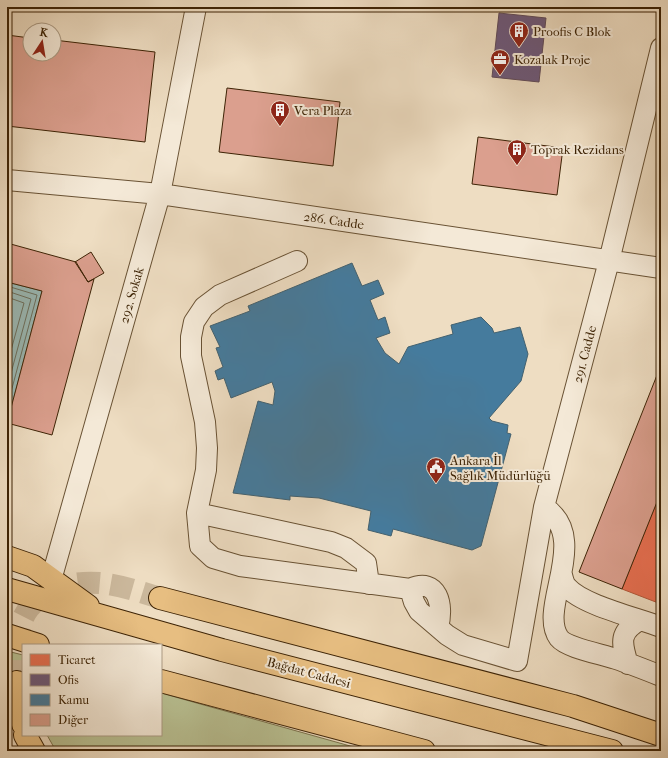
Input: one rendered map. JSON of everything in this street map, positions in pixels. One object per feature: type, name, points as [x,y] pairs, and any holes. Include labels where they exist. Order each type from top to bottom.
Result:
[{"type":"main road","points":[[7,557],[33,566],[102,616]]},
{"type":"main road","name":"Bağdat Caddesi","points":[[7,589],[222,650],[612,751]]},
{"type":"main road","points":[[160,598],[371,651],[573,706],[661,735]]},
{"type":"main road","points":[[7,635],[35,644]]},
{"type":"main road","points":[[7,644],[22,647]]},
{"type":"main road","points":[[162,681],[424,751]]},
{"type":"main road","points":[[17,682],[19,708],[22,720]]},
{"type":"main road","points":[[26,736],[34,751]]},
{"type":"street","name":"292. Sokak","points":[[51,580],[160,194],[196,7]]},
{"type":"street","name":"291. Cadde","points":[[369,584],[410,589],[424,585],[432,588],[437,594],[441,614],[438,627],[447,635],[463,645],[517,661],[544,507],[609,261],[661,48]]},
{"type":"street","name":"286. Cadde","points":[[7,180],[160,194],[661,268]]},
{"type":"street","points":[[197,513],[332,542],[346,548],[366,563],[369,584],[240,566],[213,558],[200,546],[197,513],[206,470],[207,448],[205,422],[191,356],[191,337],[194,322],[204,307],[220,295],[297,261]]},
{"type":"street","points":[[544,507],[552,512],[561,524],[564,543],[562,575],[555,606],[554,624],[559,638],[575,647],[661,676]]},
{"type":"street","points":[[562,575],[566,586],[590,602],[661,627]]},
{"type":"street","points":[[628,664],[622,643],[625,633],[630,625],[640,620]]},
{"type":"green space","points":[[7,651],[22,655],[22,688],[7,684]]},
{"type":"green space","points":[[162,693],[368,751],[56,751],[48,736],[162,736]]},
{"type":"water","points":[[7,282],[42,291],[7,423]]},
{"type":"building: Ticaret","points":[[661,492],[661,604],[622,589]]},
{"type":"building: Ofis","name":"Proofis C Blok","points":[[499,13],[546,18],[539,82],[492,77]]},
{"type":"building: Kamu","points":[[352,263],[362,286],[378,280],[384,294],[370,300],[378,320],[385,317],[390,333],[376,338],[385,353],[399,364],[408,347],[453,334],[451,325],[481,317],[492,328],[494,333],[520,327],[528,354],[521,381],[489,418],[492,421],[508,425],[507,433],[511,434],[481,546],[472,550],[393,529],[391,536],[368,530],[371,511],[319,498],[290,496],[290,500],[233,493],[258,401],[273,405],[275,391],[272,382],[231,398],[224,378],[218,380],[215,371],[223,367],[216,348],[220,347],[210,326],[250,311],[248,306]]},
{"type":"building: Diğer","points":[[7,35],[22,37],[22,62],[62,62],[62,41],[155,52],[145,142],[7,126]]},
{"type":"building: Diğer","name":"Vera Plaza","points":[[227,88],[340,102],[333,166],[219,152]]},
{"type":"building: Diğer","name":"Toprak Rezidans","points":[[478,137],[563,148],[557,195],[472,184]]},
{"type":"building: Diğer","points":[[7,243],[76,262],[88,282],[94,279],[52,435],[7,423],[42,291],[7,282]]},
{"type":"building: Diğer","points":[[91,252],[104,273],[88,282],[75,262]]},
{"type":"building: Diğer","points":[[661,365],[661,492],[622,589],[579,572]]},
{"type":"tunnel","points":[[17,682],[18,640],[21,624],[30,607],[44,595],[62,587],[90,583],[118,586],[160,598]]},
{"type":"place","name":"Proofis C Blok","points":[[519,48]]},
{"type":"place","name":"Kozalak Proje","points":[[500,76]]},
{"type":"place","name":"Vera Plaza","points":[[280,127]]},
{"type":"place","name":"Toprak Rezidans","points":[[517,166]]},
{"type":"place","name":"Ankara İl Sağlık Müdürlüğü","points":[[436,484]]}]
